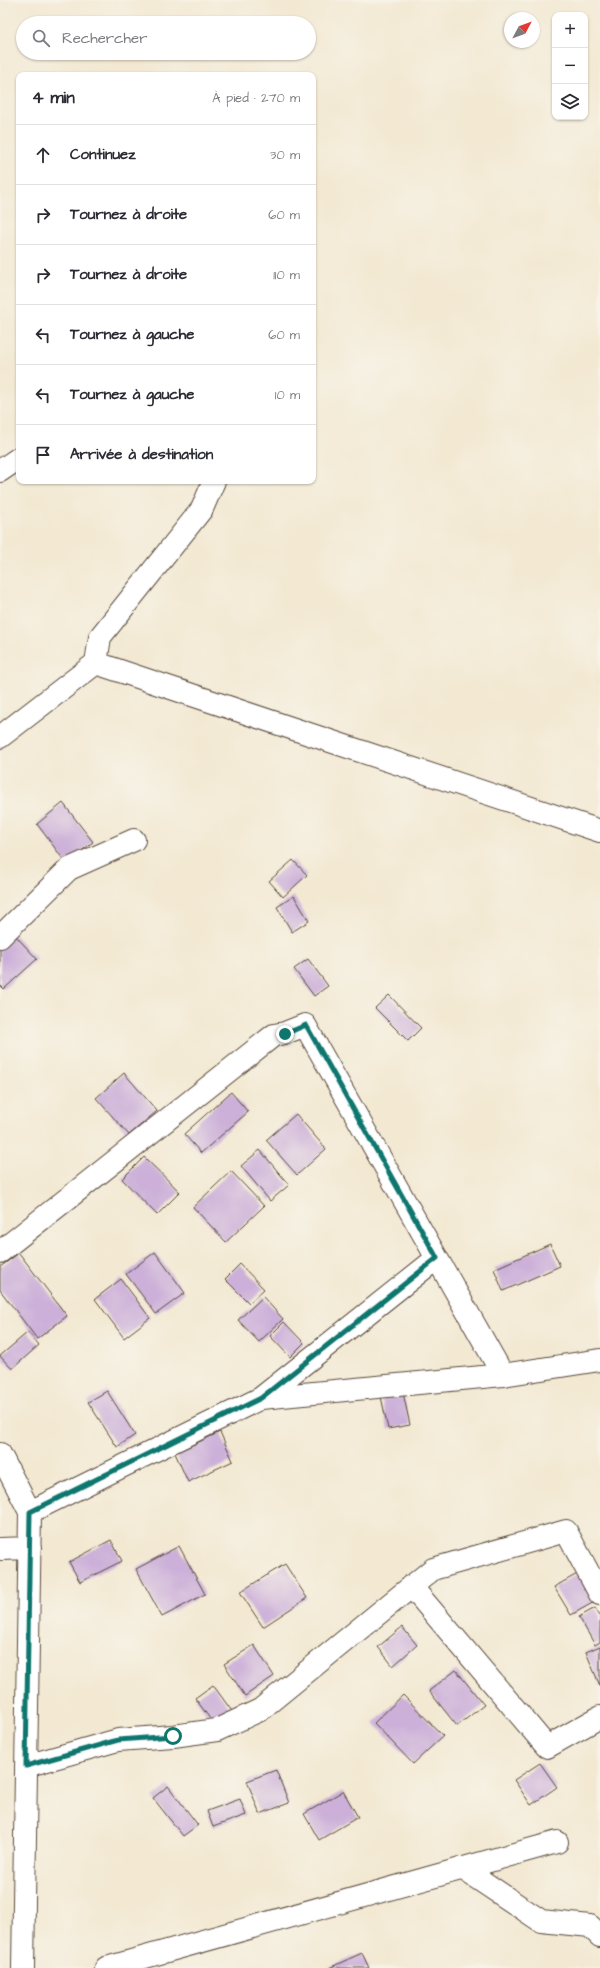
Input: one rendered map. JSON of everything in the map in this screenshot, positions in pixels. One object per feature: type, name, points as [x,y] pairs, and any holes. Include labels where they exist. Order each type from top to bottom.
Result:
[{"type":"street","points":[[0,471],[16,460]]},
{"type":"street","points":[[0,737],[96,663],[100,637],[202,509],[213,484]]},
{"type":"street","points":[[96,663],[600,831]]},
{"type":"street","points":[[0,937],[69,869],[134,840]]},
{"type":"street","points":[[0,1252],[274,1036],[285,1034],[306,1025],[502,1375]]},
{"type":"street","points":[[30,1512],[261,1398],[437,1258]]},
{"type":"street","points":[[261,1398],[502,1375],[600,1360]]},
{"type":"street","points":[[0,1454],[30,1512],[23,1968]]},
{"type":"street","points":[[26,1766],[118,1740],[217,1730],[260,1710],[433,1569],[566,1531],[600,1594]]},
{"type":"street","points":[[0,1549],[30,1548]]},
{"type":"street","points":[[412,1586],[547,1747],[600,1716]]},
{"type":"street","points":[[106,1968],[557,1842]]},
{"type":"street","points":[[462,1868],[541,1921],[590,1926],[600,1936]]},
{"type":"building","points":[[63,803],[93,842],[66,863],[37,824]]},
{"type":"building","points":[[293,860],[307,875],[283,897],[269,881]]},
{"type":"building","points":[[294,896],[309,921],[292,932],[277,907]]},
{"type":"building","points":[[13,933],[37,959],[4,989],[0,985],[0,945]]},
{"type":"building","points":[[308,959],[328,986],[314,996],[294,969]]},
{"type":"building","points":[[389,995],[421,1028],[408,1041],[375,1008]]},
{"type":"building","points":[[124,1073],[157,1111],[129,1135],[96,1098]]},
{"type":"building","points":[[231,1092],[248,1112],[201,1153],[184,1134]]},
{"type":"building","points":[[296,1114],[326,1149],[297,1175],[266,1140]]},
{"type":"building","points":[[260,1150],[289,1185],[270,1201],[241,1166]]},
{"type":"building","points":[[144,1157],[180,1192],[157,1215],[122,1179]]},
{"type":"building","points":[[231,1171],[264,1206],[226,1242],[193,1207]]},
{"type":"building","points":[[550,1244],[560,1266],[503,1291],[494,1269]]},
{"type":"building","points":[[155,1252],[185,1293],[156,1314],[126,1274]]},
{"type":"building","points":[[19,1253],[67,1316],[37,1339],[0,1290],[0,1267]]},
{"type":"building","points":[[240,1264],[264,1289],[249,1303],[225,1279]]},
{"type":"building","points":[[121,1279],[150,1318],[124,1338],[95,1299]]},
{"type":"building","points":[[263,1297],[283,1319],[259,1342],[238,1320]]},
{"type":"building","points":[[284,1322],[304,1343],[290,1357],[270,1336]]},
{"type":"building","points":[[28,1332],[39,1345],[12,1369],[0,1356]]},
{"type":"building","points":[[402,1388],[410,1425],[388,1429],[380,1392]]},
{"type":"building","points":[[107,1391],[135,1435],[117,1447],[88,1402]]},
{"type":"building","points":[[220,1432],[233,1461],[188,1482],[175,1453]]},
{"type":"building","points":[[111,1540],[122,1561],[80,1582],[69,1562]]},
{"type":"building","points":[[179,1546],[205,1594],[162,1617],[136,1569]]},
{"type":"building","points":[[285,1564],[307,1598],[263,1627],[240,1592]]},
{"type":"building","points":[[579,1573],[596,1601],[571,1615],[554,1587]]},
{"type":"building","points":[[595,1608],[600,1616],[600,1642],[595,1645],[579,1617]]},
{"type":"building","points":[[402,1627],[417,1645],[393,1666],[378,1647]]},
{"type":"building","points":[[254,1645],[274,1676],[245,1696],[224,1664]]},
{"type":"building","points":[[600,1646],[600,1686],[586,1652]]},
{"type":"building","points":[[456,1670],[484,1705],[457,1726],[429,1691]]},
{"type":"building","points":[[213,1685],[234,1714],[216,1727],[195,1698]]},
{"type":"building","points":[[403,1695],[443,1736],[413,1764],[374,1723]]},
{"type":"building","points":[[540,1763],[557,1787],[531,1805],[514,1780]]},
{"type":"building","points":[[276,1770],[289,1803],[260,1814],[247,1781]]},
{"type":"building","points":[[168,1786],[198,1825],[183,1836],[153,1798]]},
{"type":"building","points":[[343,1791],[358,1817],[319,1840],[304,1814]]},
{"type":"building","points":[[240,1799],[246,1815],[213,1827],[207,1811]]},
{"type":"building","points":[[362,1953],[369,1968],[329,1968]]},
{"type":"route","points":[[173,1736],[118,1740],[26,1766],[30,1512],[261,1398],[437,1258],[306,1025],[285,1034]]}]
